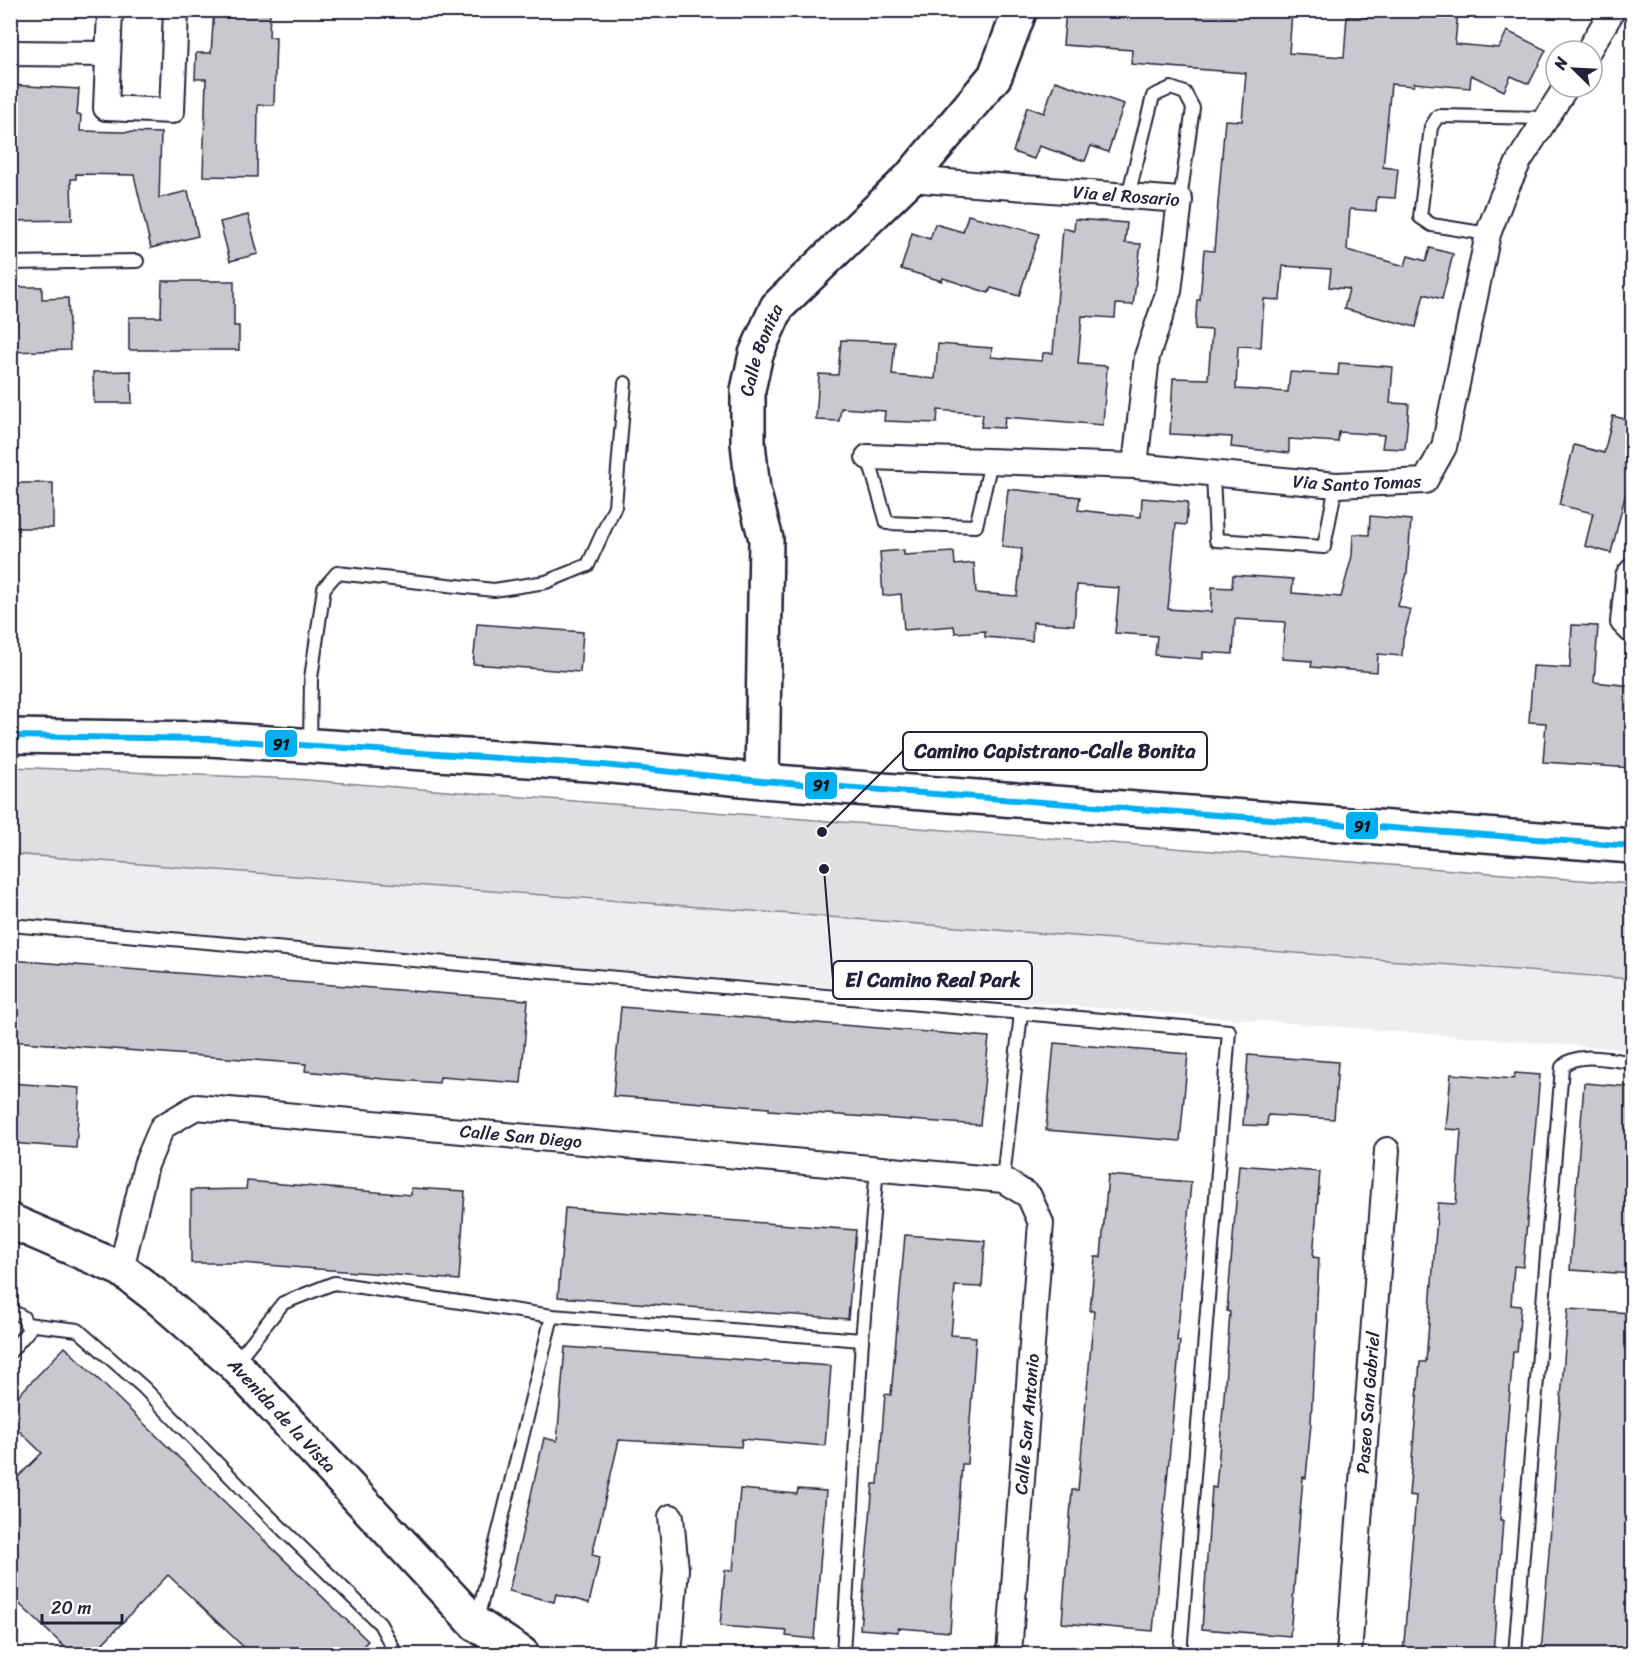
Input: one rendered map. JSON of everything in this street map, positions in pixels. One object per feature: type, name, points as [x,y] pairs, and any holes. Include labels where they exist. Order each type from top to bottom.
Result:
[{"type":"main road","name":"Calle Bonita","points":[[762,781],[766,539],[753,490],[748,443],[748,390],[756,354],[777,307],[909,179],[995,76],[1020,10]]},
{"type":"main road","points":[[10,736],[208,740],[603,765],[762,781],[1632,846]]},
{"type":"main road","name":"Avenida de la Vista","points":[[10,1221],[121,1269],[161,1300],[234,1364],[476,1624],[522,1654]]},
{"type":"street","points":[[110,10],[106,108],[172,111],[176,10]]},
{"type":"street","points":[[1595,39],[1612,10]]},
{"type":"street","points":[[10,53],[108,54]]},
{"type":"street","name":"Via Santo Tomas","points":[[868,457],[1135,466],[1336,485],[1425,481],[1444,447],[1488,234],[1519,161],[1558,99]]},
{"type":"street","name":"Via el Rosario","points":[[909,179],[1180,200],[1169,291],[1147,356],[1135,466]]},
{"type":"street","points":[[1632,571],[1628,576],[1623,622],[1632,631]]},
{"type":"street","name":"Calle San Diego","points":[[121,1269],[146,1165],[162,1126],[196,1107],[1003,1180],[1029,1196]]},
{"type":"street","name":"Paseo San Gabriel","points":[[1349,1654],[1387,1150]]},
{"type":"street","name":"Calle San Antonio","points":[[1008,1654],[1041,1257],[1041,1223],[1029,1196]]},
{"type":"street","points":[[669,1654],[676,1569],[671,1517]]},
{"type":"lane","points":[[1128,196],[1153,96],[1171,88],[1185,93],[1193,108],[1180,200]]},
{"type":"lane","points":[[1488,234],[1432,225],[1420,217],[1431,127],[1437,116],[1546,118]]},
{"type":"lane","points":[[10,263],[136,261]]},
{"type":"lane","points":[[309,746],[311,678],[324,588],[337,573],[494,590],[546,582],[588,565],[615,506],[626,383]]},
{"type":"lane","points":[[868,457],[887,523],[976,526],[991,462]]},
{"type":"lane","points":[[1213,475],[1216,540],[1323,547],[1336,485]]},
{"type":"lane","points":[[10,925],[1228,1031],[1180,1654]]},
{"type":"lane","points":[[1003,1180],[1021,1013]]},
{"type":"lane","points":[[1515,1654],[1562,1067],[1568,1060],[1577,1058],[1632,1062]]},
{"type":"lane","points":[[843,1654],[862,1340],[877,1168]]},
{"type":"lane","points":[[234,1364],[283,1303],[334,1283],[552,1316],[862,1340]]},
{"type":"lane","points":[[10,1310],[23,1317],[29,1330],[10,1352]]},
{"type":"lane","points":[[476,1624],[552,1316]]},
{"type":"lane","points":[[26,1324],[78,1330],[143,1387],[263,1510],[380,1624],[396,1654]]},
{"type":"shaded area","points":[[11,767],[294,779],[1632,884],[1632,979],[11,854]]},
{"type":"shaded area","points":[[10,854],[1632,979],[1632,1050],[11,922]]},
{"type":"building","points":[[214,10],[270,10],[269,37],[276,37],[274,105],[258,105],[257,177],[203,176],[206,79],[195,79],[196,53],[211,53]]},
{"type":"building","points":[[1066,10],[1292,12],[1289,53],[1344,57],[1347,16],[1377,18],[1378,10],[1458,10],[1455,44],[1499,48],[1507,31],[1544,49],[1544,54],[1529,84],[1511,76],[1504,91],[1471,75],[1470,88],[1414,83],[1414,86],[1391,84],[1383,167],[1398,169],[1395,198],[1377,197],[1376,211],[1350,209],[1347,250],[1405,266],[1408,256],[1426,261],[1430,248],[1453,254],[1442,299],[1424,294],[1416,327],[1344,309],[1349,289],[1329,287],[1331,269],[1283,266],[1280,300],[1264,299],[1261,347],[1238,346],[1236,389],[1288,392],[1290,372],[1338,375],[1339,363],[1393,367],[1390,403],[1409,404],[1405,449],[1382,448],[1384,435],[1339,432],[1338,442],[1289,439],[1289,453],[1231,447],[1232,437],[1170,434],[1173,378],[1208,379],[1212,330],[1195,329],[1197,300],[1200,300],[1204,250],[1214,251],[1225,120],[1242,121],[1246,73],[1131,64],[1132,50],[1063,45]]},
{"type":"building","points":[[1055,81],[1124,104],[1108,152],[1091,146],[1085,161],[1039,146],[1034,159],[1013,152],[1027,107],[1044,113]]},
{"type":"building","points":[[10,85],[79,89],[77,115],[81,115],[80,131],[161,133],[159,198],[188,191],[198,236],[151,248],[134,175],[76,174],[76,179],[71,179],[72,220],[10,221]]},
{"type":"building","points":[[248,215],[258,254],[230,261],[220,222]]},
{"type":"building","points":[[968,215],[1039,234],[1019,296],[991,288],[989,293],[943,278],[942,281],[901,269],[912,233],[930,239],[935,224],[963,232]]},
{"type":"building","points":[[1075,219],[1127,223],[1125,243],[1141,244],[1133,305],[1116,304],[1115,318],[1082,316],[1078,364],[1107,366],[1103,425],[1005,417],[1004,428],[981,427],[983,414],[938,410],[937,423],[884,421],[885,411],[841,408],[839,421],[816,420],[819,374],[838,375],[841,340],[895,342],[892,375],[935,379],[938,344],[992,348],[991,357],[1042,361],[1043,353],[1053,353],[1063,228],[1074,231]]},
{"type":"building","points":[[162,281],[234,281],[234,326],[239,326],[239,350],[129,350],[129,317],[161,317]]},
{"type":"building","points":[[10,287],[42,287],[42,299],[68,298],[70,350],[10,352]]},
{"type":"building","points":[[131,371],[132,403],[94,403],[93,372]]},
{"type":"building","points":[[1613,416],[1632,421],[1632,468],[1611,553],[1585,546],[1593,513],[1559,505],[1574,445],[1604,453]]},
{"type":"building","points":[[10,483],[53,483],[53,528],[10,528]]},
{"type":"building","points":[[1008,489],[1080,497],[1078,510],[1141,517],[1142,498],[1188,502],[1186,525],[1176,524],[1168,609],[1211,612],[1212,587],[1232,588],[1233,575],[1293,579],[1292,593],[1341,597],[1352,556],[1353,534],[1369,535],[1370,516],[1411,520],[1407,573],[1398,606],[1411,610],[1403,639],[1402,656],[1378,654],[1377,672],[1311,667],[1312,661],[1282,659],[1285,622],[1235,619],[1233,654],[1203,652],[1203,659],[1155,655],[1157,636],[1115,633],[1119,588],[1077,585],[1074,625],[1033,622],[1032,641],[985,637],[985,631],[955,633],[954,626],[904,630],[901,594],[883,596],[880,552],[904,550],[904,555],[954,552],[955,565],[974,563],[976,593],[1017,596],[1022,549],[1002,547]]},
{"type":"building","points":[[477,624],[583,632],[580,672],[473,664]]},
{"type":"building","points":[[1572,625],[1598,626],[1594,682],[1632,686],[1632,768],[1543,762],[1546,723],[1529,722],[1533,666],[1570,668]]},
{"type":"building","points":[[10,960],[528,1000],[521,1083],[440,1077],[439,1083],[384,1079],[305,1071],[306,1064],[10,1041]]},
{"type":"building","points":[[621,1007],[989,1037],[980,1125],[613,1096]]},
{"type":"building","points":[[1054,1043],[1188,1054],[1180,1141],[1046,1130]]},
{"type":"building","points":[[1248,1055],[1338,1062],[1334,1119],[1268,1115],[1267,1126],[1243,1125]]},
{"type":"building","points":[[1515,1073],[1540,1075],[1523,1267],[1514,1266],[1511,1305],[1521,1306],[1517,1352],[1513,1352],[1500,1520],[1503,1520],[1493,1654],[1403,1654],[1416,1496],[1409,1495],[1420,1362],[1426,1362],[1438,1203],[1456,1204],[1461,1130],[1446,1129],[1451,1074],[1514,1079]]},
{"type":"building","points":[[10,1083],[80,1088],[76,1148],[10,1143]]},
{"type":"building","points":[[1584,1083],[1632,1087],[1632,1274],[1570,1270]]},
{"type":"building","points":[[1239,1165],[1320,1172],[1313,1257],[1319,1258],[1311,1423],[1306,1478],[1303,1477],[1290,1636],[1202,1629],[1212,1487],[1216,1488],[1224,1397],[1230,1312],[1227,1311]]},
{"type":"building","points":[[1108,1175],[1191,1182],[1177,1341],[1180,1341],[1153,1631],[1062,1623],[1072,1490],[1078,1490],[1094,1311],[1090,1311],[1095,1257],[1101,1257]]},
{"type":"building","points":[[247,1181],[411,1195],[411,1188],[465,1191],[459,1280],[242,1263],[191,1263],[191,1190],[246,1189]]},
{"type":"building","points":[[565,1208],[856,1230],[848,1319],[558,1297]]},
{"type":"building","points":[[905,1235],[985,1241],[982,1287],[955,1286],[951,1335],[976,1337],[967,1464],[962,1464],[950,1632],[898,1628],[898,1632],[860,1629],[873,1484],[878,1484],[885,1394],[891,1395]]},
{"type":"building","points":[[1568,1309],[1632,1313],[1632,1626],[1630,1654],[1541,1654]]},
{"type":"building","points":[[65,1347],[368,1641],[355,1654],[251,1654],[168,1575],[102,1644],[114,1654],[72,1654],[10,1595],[10,1485],[42,1453],[10,1422],[10,1404]]},
{"type":"building","points":[[565,1347],[831,1366],[825,1446],[742,1439],[741,1447],[619,1440],[592,1555],[600,1557],[589,1603],[556,1594],[554,1602],[509,1591],[544,1438],[557,1441]]},
{"type":"building","points":[[740,1489],[797,1494],[798,1489],[826,1491],[814,1639],[786,1636],[787,1631],[720,1626],[725,1570],[733,1571]]},
{"type":"transit line","name":"91","points":[[10,736],[209,739],[603,765],[762,781],[1632,846]]},
{"type":"place","name":"Camino Capistrano-Calle Bonita","points":[[822,832]]},
{"type":"place","name":"El Camino Real Park","points":[[824,869]]}]
